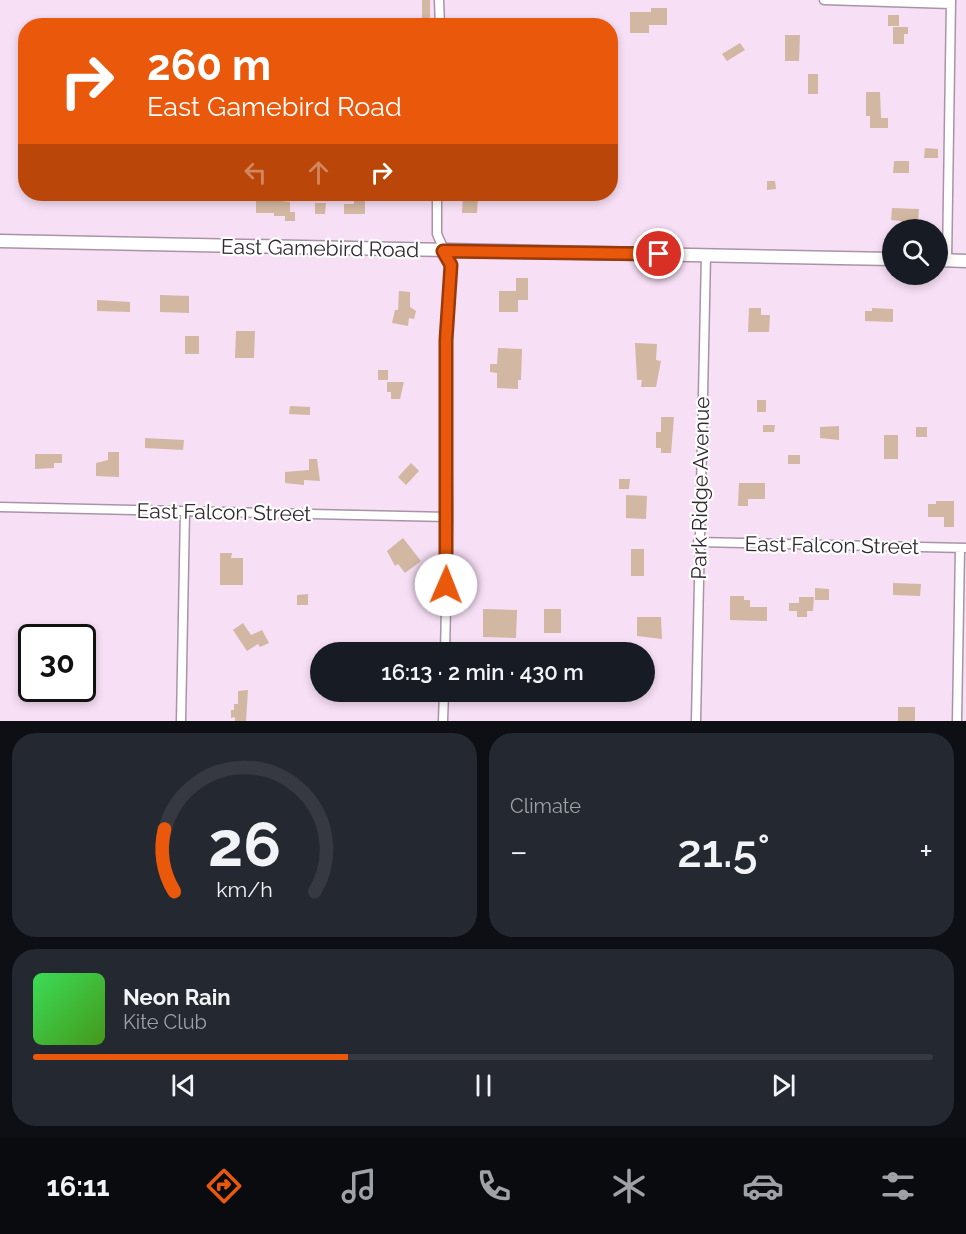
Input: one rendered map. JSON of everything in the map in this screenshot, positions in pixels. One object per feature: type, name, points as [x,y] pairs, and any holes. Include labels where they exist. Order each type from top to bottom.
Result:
[{"type":"main road","name":"East Gamebird Road","points":[[0,241],[882,259]]},
{"type":"main road","points":[[948,261],[966,261]]},
{"type":"street","points":[[440,0],[440,18]]},
{"type":"street","points":[[824,0],[951,2],[943,219]]},
{"type":"street","points":[[437,201],[436,234],[451,265],[446,340],[448,517],[445,642]]},
{"type":"street","name":"Park Ridge Avenue","points":[[696,721],[698,542],[706,255]]},
{"type":"street","name":"East Falcon Street","points":[[0,507],[448,517]]},
{"type":"street","points":[[181,721],[185,511]]},
{"type":"street","name":"East Falcon Street","points":[[698,542],[963,548]]},
{"type":"street","points":[[957,721],[963,548]]},
{"type":"street","points":[[443,721],[444,702]]},
{"type":"building","points":[[422,0],[430,0],[430,18],[422,18]]},
{"type":"building","points":[[651,8],[667,8],[667,25],[649,25],[649,33],[630,33],[630,12],[651,12]]},
{"type":"building","points":[[888,15],[899,15],[899,26],[888,26]]},
{"type":"building","points":[[893,27],[908,27],[908,34],[904,34],[904,44],[893,44]]},
{"type":"building","points":[[785,35],[800,35],[799,61],[785,61]]},
{"type":"building","points":[[740,43],[745,50],[727,61],[722,54]]},
{"type":"building","points":[[808,74],[818,74],[818,94],[808,94]]},
{"type":"building","points":[[866,92],[880,92],[881,118],[888,118],[888,128],[870,128],[870,116],[866,116]]},
{"type":"building","points":[[925,148],[938,149],[938,158],[924,158]]},
{"type":"building","points":[[894,161],[909,161],[909,173],[893,173]]},
{"type":"building","points":[[767,181],[775,181],[776,189],[767,190]]},
{"type":"building","points":[[256,201],[290,202],[290,212],[295,212],[295,221],[285,221],[285,216],[274,216],[274,213],[256,213]]},
{"type":"building","points":[[354,201],[365,201],[365,214],[344,214],[344,204],[354,204]]},
{"type":"building","points":[[463,201],[478,201],[477,213],[462,213]]},
{"type":"building","points":[[315,203],[326,203],[325,214],[315,214]]},
{"type":"building","points":[[892,208],[919,209],[918,219],[891,219]]},
{"type":"building","points":[[516,278],[528,278],[528,300],[518,300],[518,312],[499,312],[499,291],[516,291]]},
{"type":"building","points":[[399,291],[410,292],[410,307],[416,311],[414,319],[409,318],[408,326],[392,323],[395,310],[398,310]]},
{"type":"building","points":[[160,295],[189,296],[189,313],[160,312]]},
{"type":"building","points":[[97,300],[130,302],[130,312],[97,311]]},
{"type":"building","points":[[749,308],[761,308],[761,315],[770,315],[769,332],[748,332]]},
{"type":"building","points":[[872,308],[893,309],[893,322],[865,321],[865,311],[872,311]]},
{"type":"building","points":[[236,331],[255,331],[254,358],[235,358]]},
{"type":"building","points":[[185,336],[199,336],[199,354],[185,354]]},
{"type":"building","points":[[635,343],[657,344],[656,360],[661,361],[656,387],[641,387],[642,380],[637,380]]},
{"type":"building","points":[[498,348],[522,349],[521,380],[518,380],[518,389],[497,388],[497,373],[490,372],[490,364],[497,364]]},
{"type":"building","points":[[378,370],[388,370],[388,380],[378,380]]},
{"type":"building","points":[[387,382],[404,382],[400,399],[391,399],[391,392],[387,392]]},
{"type":"building","points":[[757,400],[766,400],[766,412],[757,412]]},
{"type":"building","points":[[290,406],[310,407],[310,415],[289,414]]},
{"type":"building","points":[[661,417],[674,417],[671,453],[661,453],[661,448],[656,448],[656,432],[661,432]]},
{"type":"building","points":[[763,425],[775,425],[774,432],[763,432]]},
{"type":"building","points":[[839,426],[839,440],[820,438],[820,427]]},
{"type":"building","points":[[916,427],[927,427],[927,437],[916,437]]},
{"type":"building","points":[[884,435],[898,435],[898,459],[884,459]]},
{"type":"building","points":[[145,438],[184,440],[183,450],[145,448]]},
{"type":"building","points":[[108,452],[119,452],[119,477],[96,476],[96,463],[108,460]]},
{"type":"building","points":[[35,454],[62,454],[62,463],[54,463],[54,468],[35,469]]},
{"type":"building","points":[[788,455],[800,455],[800,464],[788,464]]},
{"type":"building","points":[[309,459],[317,459],[320,481],[304,480],[304,485],[285,483],[285,472],[309,470]]},
{"type":"building","points":[[411,463],[419,471],[406,485],[398,477]]},
{"type":"building","points":[[619,479],[630,479],[629,489],[619,489]]},
{"type":"building","points":[[739,483],[765,483],[765,499],[748,499],[748,506],[738,506]]},
{"type":"building","points":[[626,495],[647,496],[646,519],[626,518]]},
{"type":"building","points":[[936,501],[954,501],[954,527],[944,527],[944,517],[928,517],[928,504],[936,504]]},
{"type":"building","points":[[403,538],[421,561],[405,573],[398,564],[395,566],[387,551]]},
{"type":"building","points":[[631,549],[644,549],[644,576],[631,576]]},
{"type":"building","points":[[220,553],[232,553],[231,558],[243,558],[243,585],[220,585]]},
{"type":"building","points":[[893,583],[921,584],[920,596],[893,595]]},
{"type":"building","points":[[815,588],[829,589],[829,600],[815,600]]},
{"type":"building","points":[[308,594],[308,605],[297,605],[297,595]]},
{"type":"building","points":[[730,596],[744,596],[744,600],[750,600],[750,607],[767,607],[767,621],[730,620]]},
{"type":"building","points":[[799,597],[814,597],[813,611],[807,611],[807,617],[797,617],[797,611],[789,611],[789,603],[799,603]]},
{"type":"building","points":[[483,609],[517,610],[516,638],[483,637]]},
{"type":"building","points":[[544,609],[561,609],[561,633],[544,633]]},
{"type":"building","points":[[637,617],[661,617],[662,639],[637,636]]},
{"type":"building","points":[[243,623],[251,635],[262,630],[269,643],[260,647],[258,644],[247,651],[233,630]]},
{"type":"building","points":[[248,690],[246,721],[235,721],[235,717],[231,718],[231,710],[234,710],[234,704],[238,704],[238,691]]},
{"type":"building","points":[[898,707],[915,707],[915,721],[898,721]]},
{"type":"route","points":[[446,585],[448,517],[446,340],[451,265],[443,251],[659,254]]}]
